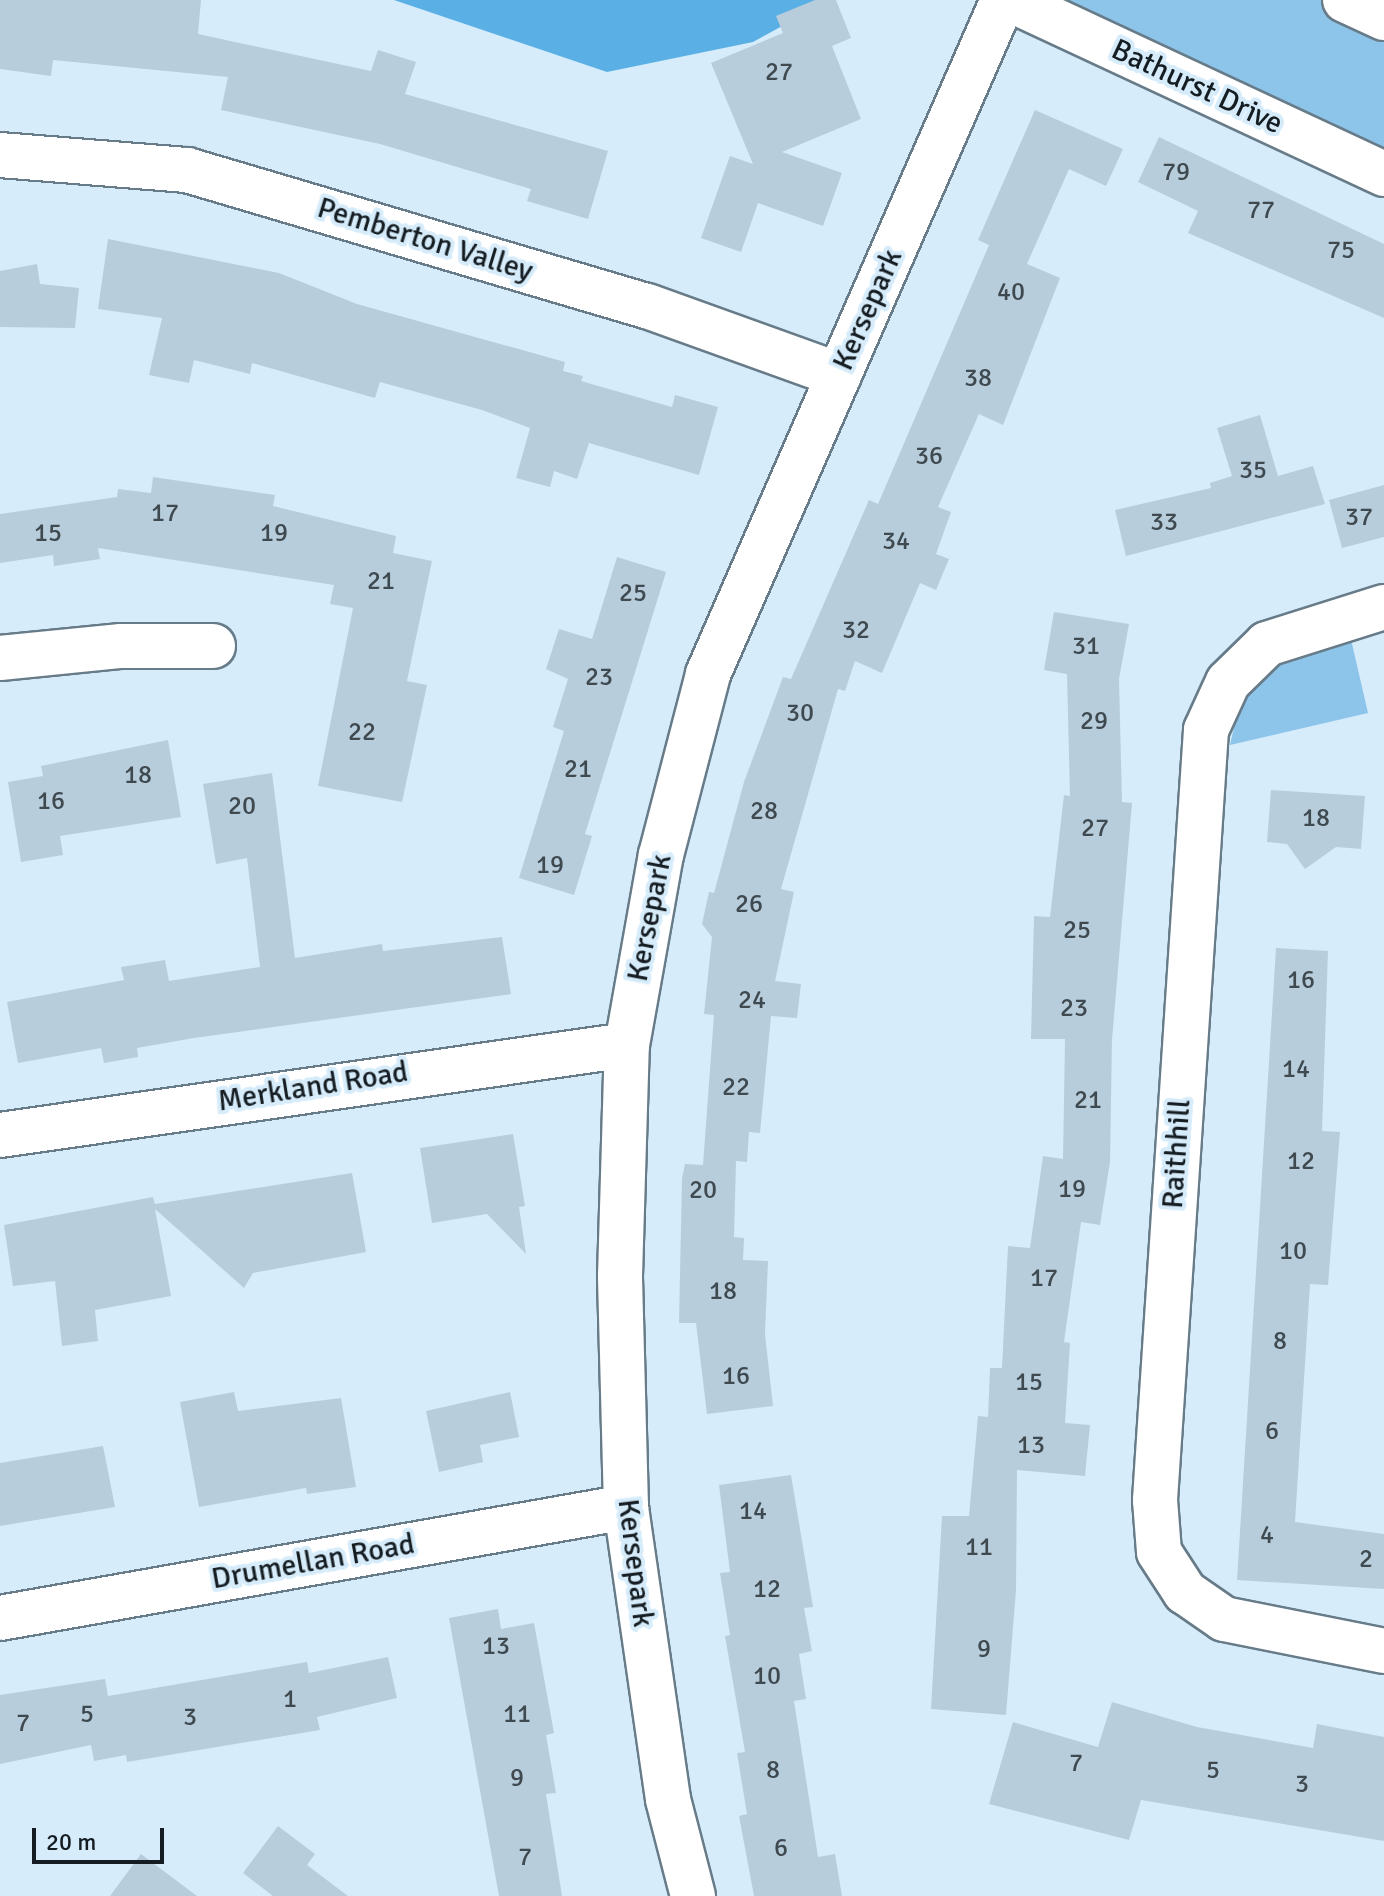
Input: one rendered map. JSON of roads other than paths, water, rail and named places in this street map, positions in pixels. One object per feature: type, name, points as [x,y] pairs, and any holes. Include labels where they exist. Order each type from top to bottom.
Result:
[{"type":"street","name":"Kersepark","points":[[693,1896],[668,1799],[626,1507],[620,1276],[627,1045],[661,855],[708,674],[1003,0]]},
{"type":"street","name":"Bathurst Drive","points":[[1011,0],[1384,174]]},
{"type":"street","points":[[1345,0],[1384,18]]},
{"type":"street","name":"Pemberton Valley","points":[[0,155],[187,170],[647,306],[839,375]]},
{"type":"street","name":"Raithhill","points":[[1384,607],[1267,644],[1228,682],[1206,730],[1155,1500],[1159,1552],[1185,1592],[1224,1619],[1384,1651]]},
{"type":"street","points":[[0,658],[121,646],[213,646]]},
{"type":"street","name":"Merkland Road","points":[[0,1135],[627,1045]]},
{"type":"street","name":"Drumellan Road","points":[[0,1618],[626,1507]]}]
